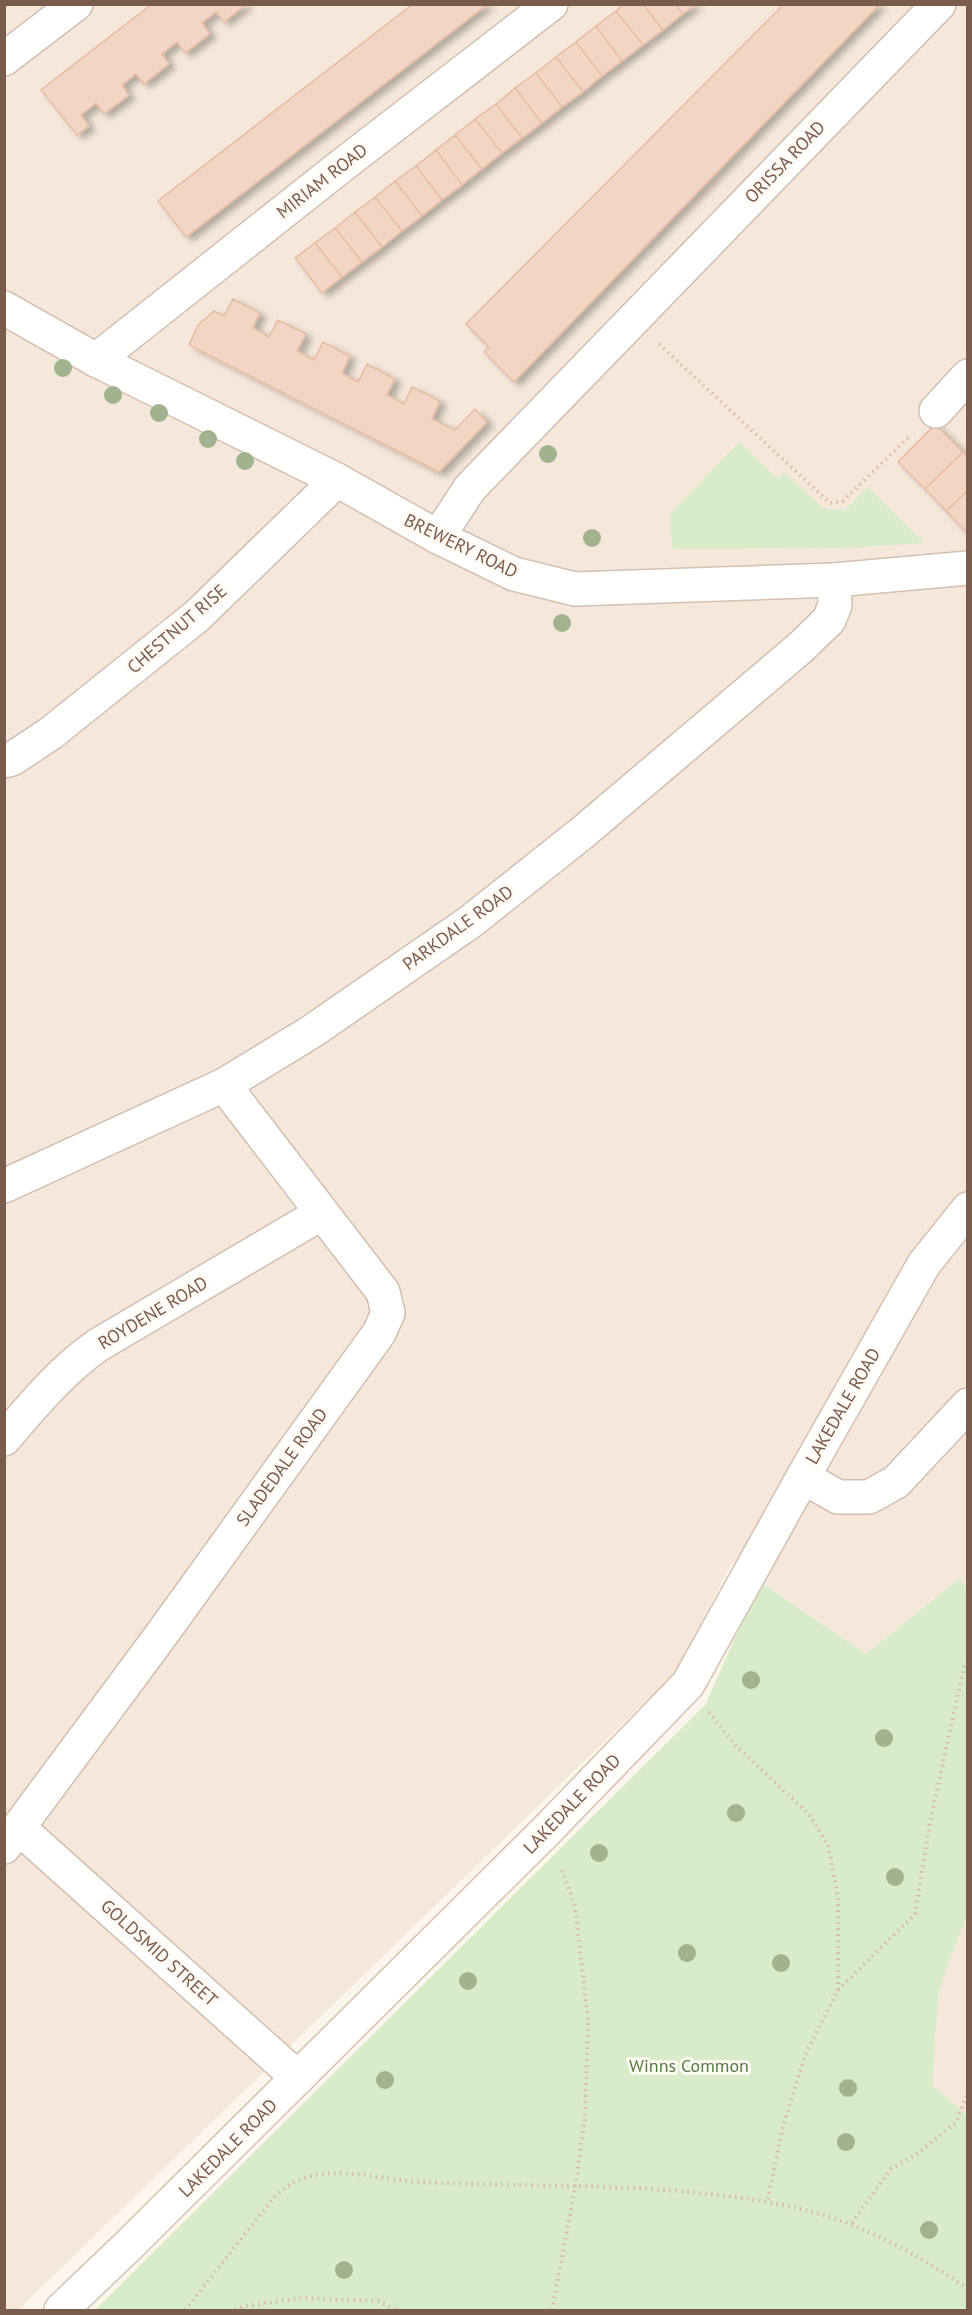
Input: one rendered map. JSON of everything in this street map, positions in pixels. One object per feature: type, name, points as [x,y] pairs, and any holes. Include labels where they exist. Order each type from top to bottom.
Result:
[{"type":"street","points":[[4,59],[76,4]]},
{"type":"street","name":"MIRIAM ROAD","points":[[96,360],[550,4]]},
{"type":"street","name":"ORISSA ROAD","points":[[438,537],[470,488],[939,4]]},
{"type":"street","name":"BREWERY ROAD","points":[[4,308],[96,360],[337,480],[438,537],[514,574],[575,589],[834,580],[968,568]]},
{"type":"street","points":[[936,411],[967,378]]},
{"type":"street","name":"CHESTNUT RISE","points":[[4,761],[12,759],[51,733],[197,616],[337,480]]},
{"type":"street","name":"PARKDALE ROAD","points":[[4,1186],[224,1085],[310,1032],[470,922],[582,833],[800,648],[829,620],[835,605],[834,580]]},
{"type":"street","name":"SLADEDALE ROAD","points":[[12,1837],[379,1333],[388,1312],[383,1292],[224,1085]]},
{"type":"street","name":"LAKEDALE ROAD","points":[[61,2310],[547,1830],[688,1684],[924,1264],[968,1209]]},
{"type":"street","name":"ROYDENE ROAD","points":[[4,1439],[78,1359],[322,1213]]},
{"type":"street","points":[[803,1477],[838,1497],[869,1497],[897,1482],[968,1405]]},
{"type":"street","name":"GOLDSMID STREET","points":[[12,1837],[298,2078]]},
{"type":"path","points":[[632,319],[830,503],[843,501],[936,411]]},
{"type":"path","points":[[767,2203],[783,2126],[805,2055],[838,1990],[915,1914],[930,1822],[965,1663],[968,1662]]},
{"type":"path","points":[[688,1684],[735,1745],[809,1814],[828,1845],[838,1897],[838,1990]]},
{"type":"path","points":[[547,1830],[575,1906],[588,2018],[585,2118],[575,2188],[552,2310]]},
{"type":"path","points":[[852,2223],[891,2169],[920,2152],[956,2122],[968,2094]]},
{"type":"path","points":[[184,2310],[276,2195],[293,2181],[313,2175],[346,2174],[417,2182],[672,2191],[730,2196],[801,2209],[852,2223],[946,2274],[968,2289]]},
{"type":"path","points":[[235,2310],[246,2306],[299,2298],[378,2301],[396,2310]]},
{"type":"shaded area","points":[[5,5],[967,5],[967,1594],[960,1578],[866,1654],[732,1562],[677,1671],[18,2310],[5,2310]]},
{"type":"shaded area","points":[[967,1915],[967,2115],[932,2085],[939,1988]]},
{"type":"green space","points":[[739,442],[778,479],[784,472],[824,509],[845,510],[868,487],[924,543],[846,548],[672,549],[670,514]]},
{"type":"green space","name":"Winns Common","points":[[960,1578],[968,1594],[967,1915],[939,1988],[932,2085],[967,2115],[967,2310],[95,2310],[705,1705],[760,1582],[866,1654]]},
{"type":"building","points":[[152,4],[247,4],[224,22],[216,12],[202,23],[210,34],[185,53],[177,42],[162,54],[169,64],[144,84],[136,74],[122,85],[129,95],[104,114],[96,103],[81,115],[89,126],[77,135],[41,90]]},
{"type":"building","points":[[413,4],[488,4],[186,237],[158,201]]},
{"type":"building","points":[[624,4],[643,4],[663,30],[643,45],[616,11]]},
{"type":"building","points":[[643,4],[675,4],[683,14],[663,30]]},
{"type":"building","points":[[675,4],[696,4],[683,14]]},
{"type":"building","points":[[784,4],[880,4],[514,382],[484,352],[489,347],[466,324]]},
{"type":"building","points":[[616,11],[643,45],[622,61],[596,26]]},
{"type":"building","points":[[596,26],[622,61],[602,76],[576,42]]},
{"type":"building","points":[[576,42],[602,76],[583,92],[556,57]]},
{"type":"building","points":[[556,57],[583,92],[562,107],[536,73]]},
{"type":"building","points":[[536,73],[562,107],[542,123],[515,88]]},
{"type":"building","points":[[515,88],[542,123],[522,138],[496,104]]},
{"type":"building","points":[[496,104],[522,138],[502,153],[475,119]]},
{"type":"building","points":[[475,119],[502,153],[482,169],[455,135]]},
{"type":"building","points":[[455,135],[482,169],[462,185],[436,150]]},
{"type":"building","points":[[436,150],[462,185],[442,200],[416,166]]},
{"type":"building","points":[[416,166],[442,200],[422,216],[395,181]]},
{"type":"building","points":[[395,181],[422,216],[402,231],[375,197]]},
{"type":"building","points":[[375,197],[402,231],[382,247],[355,212]]},
{"type":"building","points":[[355,212],[382,247],[362,262],[335,228]]},
{"type":"building","points":[[335,228],[362,262],[342,277],[315,243]]},
{"type":"building","points":[[315,243],[342,277],[322,293],[295,258]]},
{"type":"building","points":[[233,299],[260,313],[253,328],[269,337],[278,320],[306,334],[297,351],[314,360],[323,342],[350,356],[342,373],[358,382],[367,364],[395,379],[387,395],[404,404],[412,387],[440,401],[432,419],[455,430],[475,409],[487,422],[439,472],[189,345],[198,325],[214,311],[224,316]]},
{"type":"building","points":[[935,424],[963,452],[925,489],[898,462]]},
{"type":"building","points":[[963,452],[968,457],[968,490],[946,511],[925,489]]},
{"type":"building","points":[[968,490],[968,533],[967,533],[946,511]]}]
